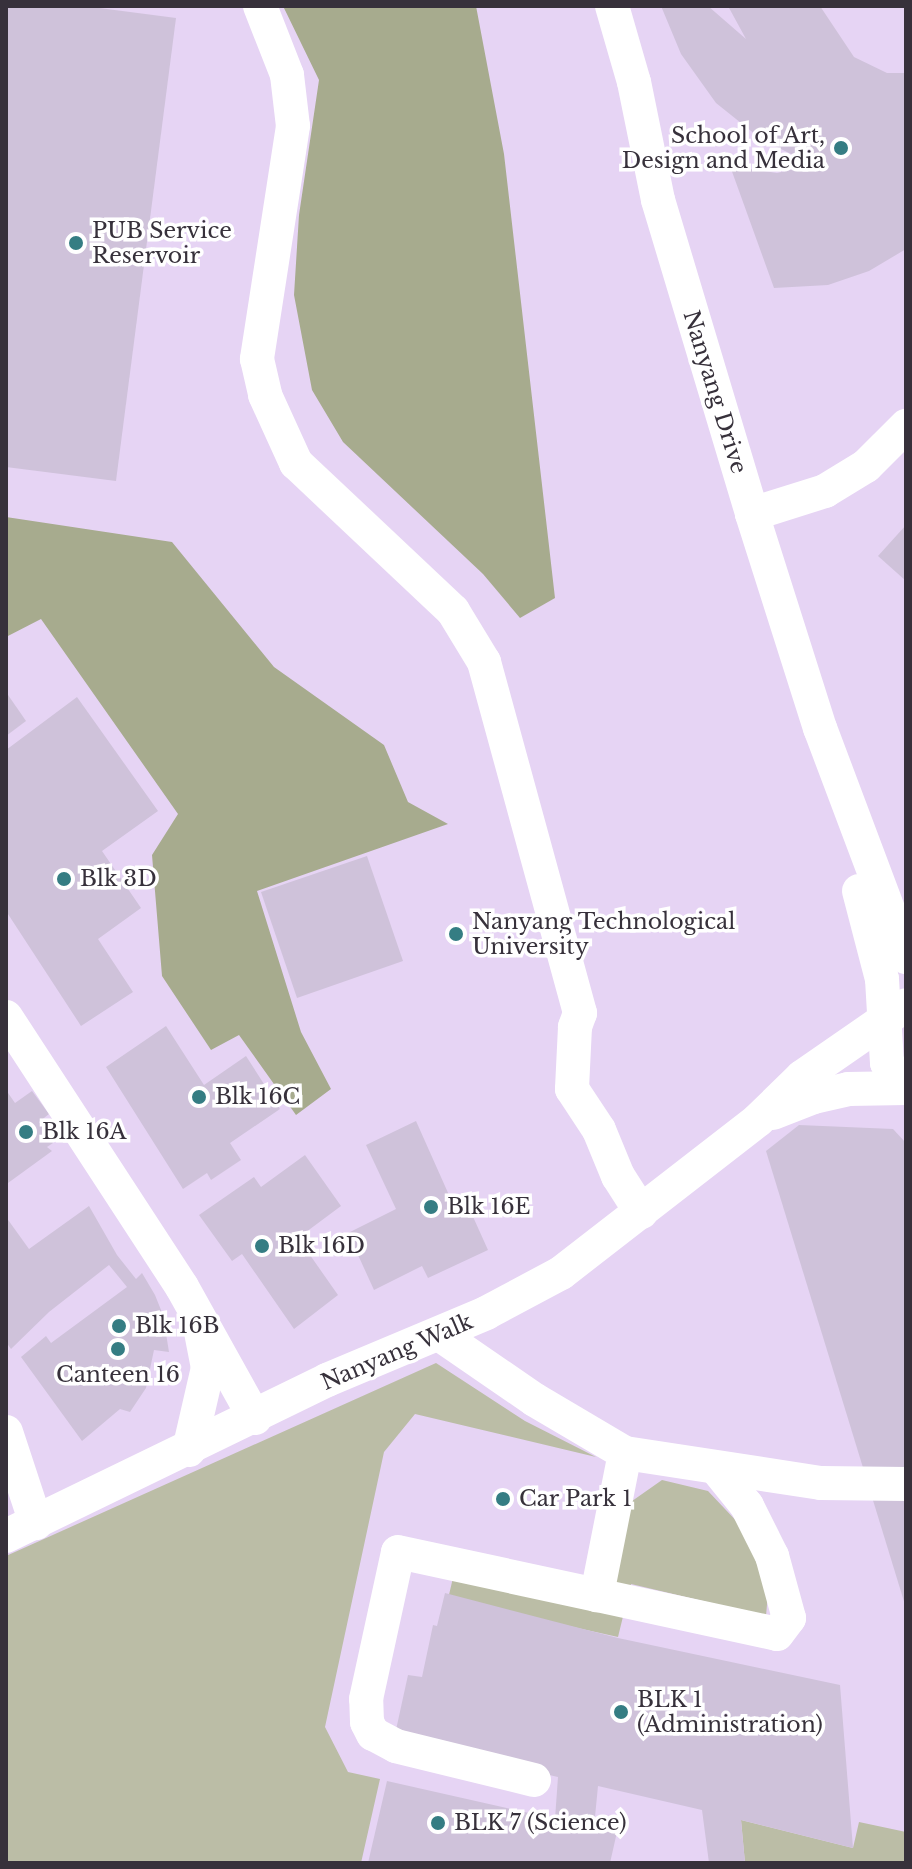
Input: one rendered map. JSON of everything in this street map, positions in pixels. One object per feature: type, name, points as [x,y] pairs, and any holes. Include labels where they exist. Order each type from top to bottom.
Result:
[{"type":"street","points":[[260,6],[287,75],[293,126],[257,359],[265,395],[296,463],[453,611],[484,662],[580,1013],[575,1027],[572,1089],[599,1130],[618,1176],[641,1212]]},
{"type":"street","name":"Nanyang Drive","points":[[612,6],[634,82],[658,200],[752,514],[836,773],[906,957]]},
{"type":"street","points":[[752,514],[825,491],[866,466],[906,426]]},
{"type":"street","name":"Nanyang Drive","points":[[836,773],[847,850],[882,979],[896,1013],[887,1063],[906,1088]]},
{"type":"street","name":"Nanyang Walk","points":[[21,1529],[255,1418],[327,1380],[439,1334],[561,1273],[758,1120],[802,1077],[896,1013]]},
{"type":"street","points":[[6,1017],[182,1287],[255,1418]]},
{"type":"street","name":"Nanyang Walk","points":[[758,1120],[814,1097],[848,1089],[906,1088]]},
{"type":"street","points":[[182,1287],[203,1337],[208,1368],[189,1450]]},
{"type":"street","points":[[439,1334],[535,1400],[625,1453],[821,1483],[906,1484]]},
{"type":"street","points":[[6,1432],[21,1529]]},
{"type":"street","points":[[597,1595],[625,1453]]},
{"type":"street","points":[[534,1780],[396,1746],[373,1734],[367,1722],[366,1699],[398,1552],[777,1634],[789,1618],[772,1556],[747,1506],[717,1469]]},
{"type":"shaded area","name":"Nanyang Technological University","points":[[6,6],[906,6],[906,1863],[6,1863]]},
{"type":"green space","points":[[283,6],[476,6],[504,154],[555,598],[520,618],[483,574],[343,442],[312,390],[294,295],[299,215],[319,80]]},
{"type":"green space","points":[[6,517],[172,542],[274,667],[384,745],[408,802],[448,824],[257,891],[301,1032],[331,1089],[296,1115],[239,1035],[211,1050],[162,976],[152,855],[178,814],[41,619],[6,637]]},
{"type":"green space","points":[[436,1363],[525,1421],[596,1457],[415,1414],[384,1452],[325,1727],[348,1772],[380,1779],[361,1863],[6,1863],[6,1556]]},
{"type":"green space","points":[[662,1480],[708,1491],[742,1527],[759,1557],[768,1593],[766,1616],[631,1584],[618,1637],[448,1599],[456,1565],[602,1597],[625,1506]]},
{"type":"green space","points":[[741,1820],[853,1848],[859,1822],[906,1832],[906,1863],[745,1863]]},
{"type":"building","name":"PUB Service Reservoir","points":[[6,6],[84,6],[176,18],[116,481],[6,467]]},
{"type":"building","name":"School of Art, Design and Media","points":[[661,6],[708,6],[746,39],[728,6],[820,6],[854,57],[887,73],[906,73],[906,249],[869,271],[828,285],[774,288],[730,166],[777,173],[820,163],[795,156],[761,139],[716,103],[681,54]]},
{"type":"building","points":[[906,525],[906,581],[878,556]]},
{"type":"building","points":[[6,692],[26,721],[6,736]]},
{"type":"building","name":"Blk 3D","points":[[77,697],[158,811],[102,851],[141,908],[98,939],[133,992],[81,1026],[6,911],[6,750]]},
{"type":"building","points":[[367,856],[403,961],[297,998],[261,892]]},
{"type":"building","name":"Blk 16C","points":[[166,1026],[204,1085],[246,1056],[280,1109],[230,1143],[241,1160],[211,1180],[207,1173],[183,1189],[106,1067]]},
{"type":"building","name":"Blk 16A","points":[[6,1090],[15,1103],[32,1091],[49,1114],[39,1122],[53,1143],[47,1147],[52,1151],[8,1183]]},
{"type":"building","name":"Blk 16E","points":[[416,1121],[453,1204],[465,1199],[488,1250],[428,1278],[422,1266],[374,1290],[348,1233],[396,1209],[366,1145]]},
{"type":"building","points":[[799,1125],[893,1129],[906,1143],[906,1608],[766,1151]]},
{"type":"building","name":"Blk 16D","points":[[305,1155],[341,1206],[298,1238],[338,1295],[294,1329],[242,1254],[232,1261],[199,1215],[254,1177],[261,1187]]},
{"type":"building","name":"Blk 16B","points":[[89,1206],[117,1255],[136,1279],[142,1273],[155,1295],[163,1315],[169,1352],[154,1350],[146,1388],[130,1412],[120,1409],[82,1441],[21,1357],[46,1336],[51,1343],[127,1287],[109,1265],[49,1312],[11,1349],[6,1342],[6,1217],[29,1249]]},
{"type":"building","name":"BLK 1 (Administration)","points":[[445,1593],[618,1638],[840,1685],[853,1848],[741,1820],[745,1863],[709,1863],[702,1810],[598,1786],[594,1827],[617,1832],[610,1863],[368,1863],[387,1781],[555,1819],[558,1777],[394,1739],[408,1675],[422,1677],[433,1625],[437,1626]]},
{"type":"place","name":"School of Art, Design and Media","points":[[841,148]]},
{"type":"place","name":"PUB Service Reservoir","points":[[76,243]]},
{"type":"place","name":"Blk 3D","points":[[64,879]]},
{"type":"place","name":"Nanyang Technological University","points":[[456,934]]},
{"type":"place","name":"Blk 16C","points":[[199,1097]]},
{"type":"place","name":"Blk 16A","points":[[26,1132]]},
{"type":"place","name":"Blk 16E","points":[[431,1207]]},
{"type":"place","name":"Blk 16D","points":[[262,1246]]},
{"type":"place","name":"Blk 16B","points":[[119,1326]]},
{"type":"place","name":"Canteen 16","points":[[118,1349]]},
{"type":"place","name":"Car Park 1","points":[[503,1499]]},
{"type":"place","name":"BLK 1 (Administration)","points":[[621,1712]]},
{"type":"place","name":"BLK 7 (Science)","points":[[438,1823]]}]
